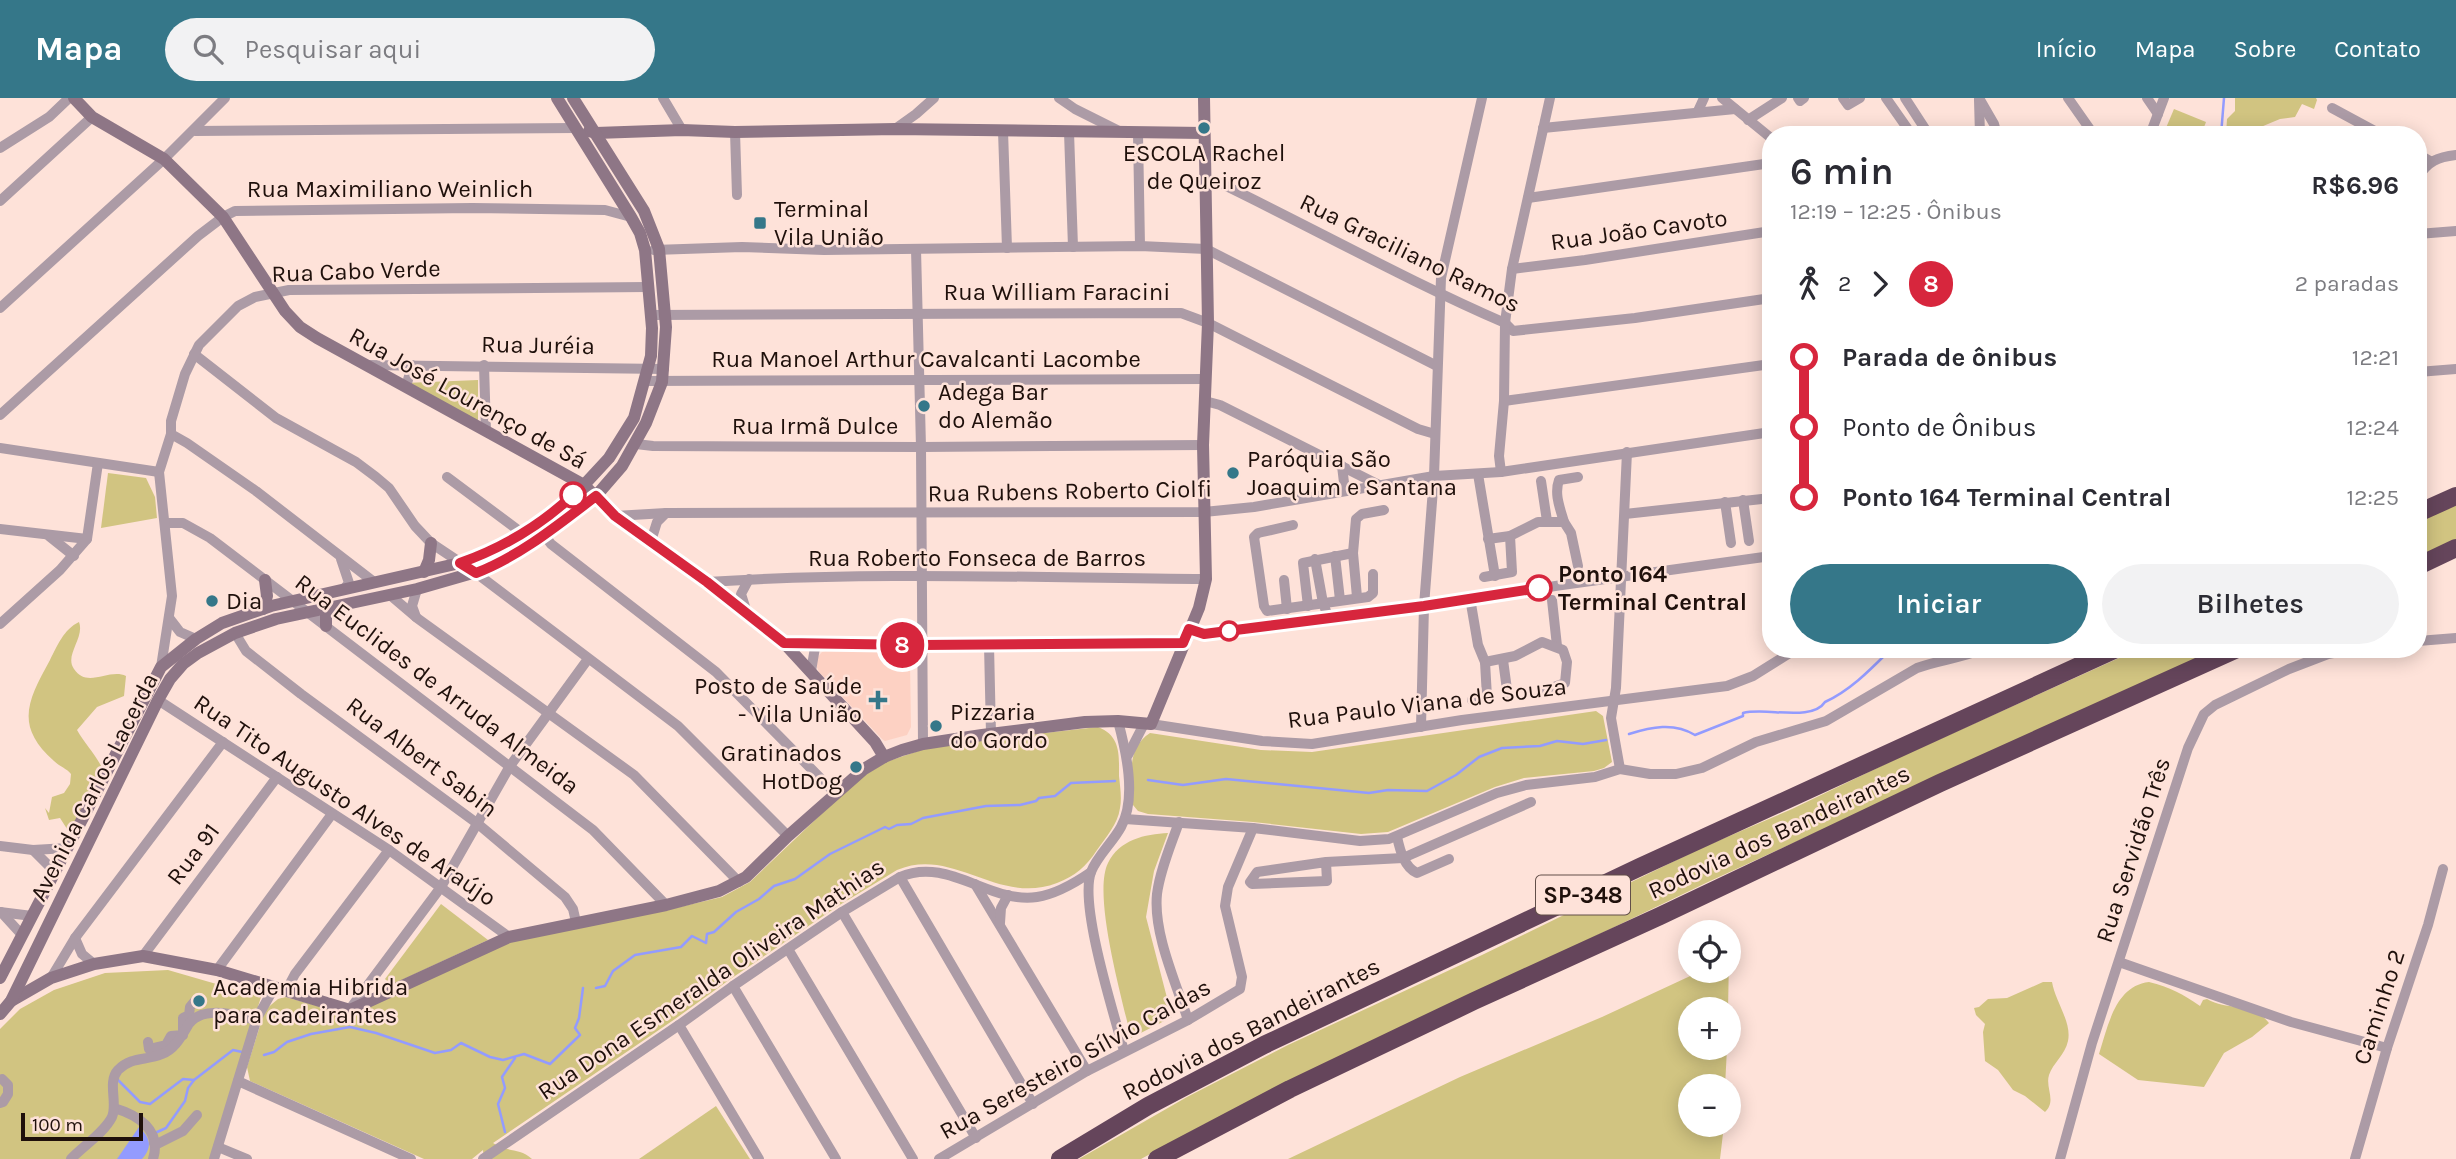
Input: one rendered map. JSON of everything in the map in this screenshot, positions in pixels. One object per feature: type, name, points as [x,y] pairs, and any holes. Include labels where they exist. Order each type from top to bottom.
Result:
[{"type":"highway","points":[[2427,509],[2456,496]]},
{"type":"highway","points":[[2427,562],[2456,548]]},
{"type":"highway","name":"Rodovia dos Bandeirantes","points":[[1060,1159],[1148,1106],[1264,1045],[1640,867],[2096,658]]},
{"type":"highway","name":"Rodovia dos Bandeirantes","points":[[1157,1159],[1290,1089],[1462,1007],[1940,783],[2217,658]]},
{"type":"street","name":"Rua José Lourenço de Sá","points":[[72,98],[92,117],[164,159],[223,217],[272,294],[300,327],[584,485],[615,516],[707,582],[784,643],[875,742],[884,757]]},
{"type":"street","points":[[0,148],[49,117],[72,98]]},
{"type":"street","points":[[0,308],[195,131],[225,98]]},
{"type":"street","name":"Avenida Carlos Lacerda","points":[[0,978],[161,667],[196,639],[222,623],[293,601],[460,563],[506,544],[562,505],[597,473],[621,442],[634,418],[652,356],[645,250],[631,217],[557,98]]},
{"type":"street","name":"Avenida Carlos Lacerda","points":[[0,1014],[11,1001],[158,700],[170,679],[183,664],[235,633],[276,619],[417,589],[490,568],[545,536],[596,496],[622,466],[636,444],[663,375],[666,315],[659,249],[644,211],[573,98]]},
{"type":"street","points":[[663,98],[682,130]]},
{"type":"street","points":[[895,129],[934,98]]},
{"type":"street","points":[[1059,98],[1122,133]]},
{"type":"street","points":[[1128,759],[1148,724],[1199,608],[1206,579],[1203,445],[1208,323],[1204,98]]},
{"type":"street","points":[[1421,727],[1424,606],[1434,476],[1441,278],[1482,98]]},
{"type":"street","points":[[1501,472],[1499,456],[1504,401],[1505,323],[1513,269],[1550,98]]},
{"type":"street","points":[[1699,111],[1704,98]]},
{"type":"street","points":[[1722,98],[1762,131]]},
{"type":"street","points":[[1748,120],[1782,98]]},
{"type":"street","points":[[1798,98],[1800,101],[1804,98]]},
{"type":"street","points":[[1843,98],[1848,105],[1860,98]]},
{"type":"street","points":[[1886,98],[1906,126]]},
{"type":"street","points":[[1905,98],[1923,126]]},
{"type":"street","points":[[1979,98],[1980,126]]},
{"type":"street","points":[[1979,98],[1995,126]]},
{"type":"street","points":[[2068,98],[2088,126]]},
{"type":"street","points":[[2147,98],[2158,114]]},
{"type":"street","points":[[2153,126],[2164,98]]},
{"type":"street","points":[[2332,108],[2365,126]]},
{"type":"street","points":[[1075,109],[1083,131]]},
{"type":"street","points":[[1543,128],[1735,109]]},
{"type":"street","points":[[0,201],[92,117]]},
{"type":"street","points":[[195,131],[576,128],[596,133],[895,129],[1204,133]]},
{"type":"street","points":[[1003,131],[1007,248]]},
{"type":"street","points":[[735,132],[737,195]]},
{"type":"street","points":[[1069,132],[1073,247]]},
{"type":"street","points":[[1138,134],[1140,246]]},
{"type":"street","points":[[2427,165],[2442,156],[2456,155]]},
{"type":"street","points":[[1528,198],[1762,164]]},
{"type":"street","name":"Rua Graciliano Ramos","points":[[1204,178],[1220,183],[1327,235],[1441,295],[1505,323],[1513,331],[1762,299]]},
{"type":"street","points":[[604,209],[617,194]]},
{"type":"street","name":"Rua Maximiliano Weinlich","points":[[0,415],[198,236],[235,211],[604,209],[631,217]]},
{"type":"street","points":[[2427,233],[2456,231]]},
{"type":"street","name":"Rua João Cavoto","points":[[1513,269],[1762,232]]},
{"type":"street","points":[[645,250],[742,247],[916,249],[1140,246],[1206,249],[1437,366]]},
{"type":"street","points":[[916,249],[921,447],[920,645],[923,744]]},
{"type":"street","name":"Rua Cabo Verde","points":[[161,667],[172,596],[159,472],[171,434],[171,421],[194,354],[210,332],[238,306],[254,297],[289,290],[648,287]]},
{"type":"street","name":"Rua William Faracini","points":[[651,315],[1181,313],[1208,323],[1418,429],[1435,435]]},
{"type":"street","points":[[194,354],[275,418],[356,461],[376,477],[389,488],[415,526],[432,543],[476,573],[678,726],[788,836]]},
{"type":"street","name":"Rua Juréia","points":[[367,365],[484,365],[663,375]]},
{"type":"street","points":[[406,387],[412,365]]},
{"type":"street","points":[[484,365],[486,430]]},
{"type":"street","points":[[1504,401],[1762,365]]},
{"type":"street","points":[[2427,371],[2456,369]]},
{"type":"street","name":"Rua Manoel Arthur Cavalcanti Lacombe","points":[[663,375],[920,379],[1205,379]]},
{"type":"street","points":[[1205,401],[1220,405],[1379,485]]},
{"type":"street","name":"Rua Rubens Roberto Ciolfi","points":[[615,516],[666,513],[1204,512],[1254,507],[1434,476],[1501,472],[1762,433]]},
{"type":"street","points":[[171,434],[256,491],[374,582]]},
{"type":"street","name":"Rua Irmã Dulce","points":[[636,444],[921,447],[1203,445]]},
{"type":"street","points":[[0,448],[159,472]]},
{"type":"street","points":[[1620,769],[1612,701],[1616,688],[1619,578],[1627,452]]},
{"type":"street","points":[[0,624],[74,556],[87,539],[98,463]]},
{"type":"street","points":[[1342,466],[1345,491]]},
{"type":"street","points":[[1478,474],[1495,576]]},
{"type":"street","points":[[447,477],[522,533]]},
{"type":"street","points":[[1577,477],[1559,480],[1557,485],[1558,499],[1564,522],[1571,533],[1577,566]]},
{"type":"street","points":[[1541,481],[1547,521]]},
{"type":"street","points":[[1625,514],[1762,499]]},
{"type":"street","points":[[1743,500],[1749,541]]},
{"type":"street","points":[[1725,502],[1731,543]]},
{"type":"street","points":[[1357,597],[1353,553],[1356,519],[1362,514],[1384,510]]},
{"type":"street","points":[[651,541],[653,529],[666,513]]},
{"type":"street","points":[[1488,539],[1510,536],[1538,522],[1564,522]]},
{"type":"street","name":"Rua Euclides de Arruda Almeida","points":[[165,523],[183,523],[210,538],[510,766],[593,830],[666,905]]},
{"type":"street","points":[[1293,525],[1258,533],[1254,537],[1265,609],[1287,609],[1371,596],[1373,573]]},
{"type":"street","points":[[0,529],[87,539]]},
{"type":"street","points":[[49,535],[74,556]]},
{"type":"street","points":[[545,536],[551,544],[615,596],[716,672],[835,793]]},
{"type":"street","points":[[1484,577],[1512,572],[1510,536]]},
{"type":"street","points":[[424,572],[432,543]]},
{"type":"street","points":[[1308,606],[1303,563],[1353,553]]},
{"type":"street","points":[[1335,555],[1340,600]]},
{"type":"street","points":[[339,556],[349,583],[344,589]]},
{"type":"street","points":[[1189,629],[1204,634],[1329,619],[1762,557]]},
{"type":"street","points":[[1315,559],[1323,603],[1329,619]]},
{"type":"street","points":[[490,568],[490,584]]},
{"type":"street","points":[[747,613],[741,594],[749,579]]},
{"type":"street","name":"Rua Roberto Fonseca de Barros","points":[[707,582],[749,579],[1206,579]]},
{"type":"street","points":[[262,609],[267,596],[265,580]]},
{"type":"street","points":[[1284,580],[1287,609]]},
{"type":"street","points":[[417,589],[412,606],[417,618]]},
{"type":"street","points":[[390,595],[417,618],[634,775],[739,882]]},
{"type":"street","points":[[1470,598],[1478,645],[1485,662],[1487,697],[1472,700]]},
{"type":"street","points":[[1552,600],[1557,646]]},
{"type":"street","points":[[0,607],[13,611]]},
{"type":"street","points":[[326,626],[326,614],[332,608]]},
{"type":"street","points":[[170,619],[180,632],[196,639]]},
{"type":"street","name":"Rua Albert Sabin","points":[[235,633],[246,650],[301,694],[478,824],[565,897],[573,909],[576,922]]},
{"type":"street","points":[[2427,641],[2456,638]]},
{"type":"street","points":[[811,671],[816,642]]},
{"type":"street","points":[[1485,662],[1503,660],[1542,642],[1557,646],[1563,650],[1567,662],[1564,683],[1546,690]]},
{"type":"street","points":[[784,643],[1183,643]]},
{"type":"street","points":[[989,645],[991,734]]},
{"type":"street","name":"Rua Paulo Viana de Souza","points":[[350,1010],[509,937],[666,905],[719,891],[739,882],[864,769],[884,757],[923,744],[1085,722],[1118,721],[1311,744],[1727,686],[1753,676],[1782,658]]},
{"type":"street","points":[[1125,819],[1253,828],[1360,841],[1397,837],[1497,793],[1526,785],[1595,777],[1620,769],[1650,774],[1676,774],[1702,768],[1756,742],[1826,721],[1917,668],[1957,658]]},
{"type":"street","name":"Rua Servidão Três","points":[[2060,1159],[2082,1074],[2188,748],[2204,714],[2240,692],[2318,658]]},
{"type":"street","points":[[11,1001],[51,978],[94,964],[143,956],[217,970],[350,1010],[441,887],[510,766],[589,659]]},
{"type":"street","points":[[1503,660],[1508,697]]},
{"type":"street","name":"Rua Tito Augusto Alves de Araújo","points":[[158,700],[389,850],[509,937]]},
{"type":"street","points":[[1118,721],[1128,759],[1125,819],[1091,872],[1090,900],[1095,941],[1124,1051]]},
{"type":"street","points":[[51,978],[75,938],[223,742]]},
{"type":"street","name":"Rua 91","points":[[143,956],[277,777]]},
{"type":"street","points":[[1326,862],[1327,881],[1250,882],[1257,872],[1326,862],[1403,858],[1531,802]]},
{"type":"street","points":[[217,970],[332,814]]},
{"type":"street","points":[[1180,822],[1161,880],[1157,912],[1160,931],[1188,1020]]},
{"type":"street","name":"Rua Seresteiro Sílvio Caldas","points":[[939,1159],[1087,1071],[1188,1020],[1240,989],[1242,977],[1225,906],[1228,887],[1253,828]]},
{"type":"street","points":[[1397,837],[1403,858],[1411,870],[1417,873],[1449,859]]},
{"type":"street","points":[[0,846],[33,850],[67,848]]},
{"type":"street","points":[[33,850],[55,872]]},
{"type":"street","points":[[214,1159],[257,1018],[295,974],[389,850]]},
{"type":"street","name":"Caminho 2","points":[[2355,1159],[2443,869]]},
{"type":"street","name":"Rua Dona Esmeralda Oliveira Mathias","points":[[483,1159],[842,912],[900,877],[909,873],[935,872],[994,892],[1037,897],[1076,883],[1091,872]]},
{"type":"street","points":[[900,877],[1034,1104]]},
{"type":"street","points":[[975,884],[1087,1071]]},
{"type":"street","points":[[1001,927],[1001,908],[1008,895]]},
{"type":"street","points":[[0,912],[32,916]]},
{"type":"street","points":[[0,912],[22,934]]},
{"type":"street","points":[[842,912],[976,1138]]},
{"type":"street","points":[[75,938],[82,954],[94,964]]},
{"type":"street","points":[[788,949],[912,1159]]},
{"type":"street","points":[[2119,962],[2291,1022],[2387,1048]]},
{"type":"street","points":[[733,986],[836,1159]]},
{"type":"street","points":[[183,1035],[183,1018],[190,1015],[190,1007],[195,1001]]},
{"type":"street","points":[[71,1159],[110,1120],[114,1108],[113,1078],[127,1062],[148,1049],[166,1053],[196,1018],[208,1014],[257,1018]]},
{"type":"street","points":[[679,1025],[759,1159]]},
{"type":"street","points":[[0,1104],[9,1090],[2,1079]]},
{"type":"street","points":[[238,1081],[411,1159]]},
{"type":"street","points":[[114,1108],[129,1112],[150,1129],[154,1143],[153,1159]]},
{"type":"street","points":[[154,1143],[183,1130],[197,1115]]},
{"type":"street","points":[[218,1147],[247,1159]]},
{"type":"shaded area","points":[[2235,98],[2317,100],[2314,109],[2302,104],[2295,117],[2280,119],[2263,126],[2227,126],[2227,119],[2235,111]]},
{"type":"shaded area","points":[[2174,109],[2206,122],[2204,126],[2167,126]]},
{"type":"shaded area","points":[[478,380],[478,424],[405,383]]},
{"type":"shaded area","points":[[108,473],[146,478],[155,497],[157,518],[101,528]]},
{"type":"shaded area","points":[[2456,504],[2456,539],[2427,553],[2427,517]]},
{"type":"shaded area","points":[[79,622],[79,634],[71,658],[79,675],[92,678],[113,674],[126,676],[124,696],[97,707],[77,730],[103,770],[69,832],[60,818],[49,820],[45,808],[49,813],[52,797],[64,793],[70,784],[71,774],[41,748],[29,724],[29,712],[36,688],[58,644],[65,633]]},
{"type":"shaded area","name":"Posto de Saúde - Vila União","points":[[822,652],[902,653],[908,658],[911,727],[907,735],[885,741],[882,739],[819,672],[817,658]]},
{"type":"shaded area","points":[[2119,658],[2198,658],[1708,882],[1203,1125],[1141,1159],[1079,1159],[1187,1097],[1288,1045],[1482,955],[1699,849],[1792,809]]},
{"type":"shaded area","points":[[1596,711],[1603,716],[1612,762],[1604,768],[1524,778],[1495,787],[1388,832],[1361,834],[1148,814],[1138,811],[1133,805],[1133,756],[1142,740],[1150,733],[1261,750],[1312,752]]},
{"type":"shaded area","points":[[1098,727],[1111,736],[1117,747],[1121,804],[1111,830],[1080,870],[1057,883],[1035,888],[995,883],[937,865],[918,865],[897,870],[838,906],[493,1143],[523,1153],[532,1159],[484,1159],[483,1150],[472,1159],[424,1159],[250,1081],[247,1067],[265,1010],[278,999],[285,997],[351,1015],[510,942],[722,897],[750,882],[857,780],[886,762],[924,749]]},
{"type":"shaded area","points":[[1168,833],[1154,871],[1146,917],[1172,1017],[1131,1038],[1110,949],[1104,878],[1113,855],[1126,844],[1142,837]]},
{"type":"shaded area","points":[[441,904],[488,940],[391,985],[385,979]]},
{"type":"shaded area","points":[[168,970],[261,997],[211,1159],[0,1159],[0,1029],[20,1009],[54,990],[105,973]]},
{"type":"shaded area","points":[[1678,982],[1729,983],[1728,997],[1678,997],[1678,1060],[1726,1060],[1726,1074],[1678,1074],[1678,1137],[1723,1137],[1720,1159],[1288,1159],[1460,1077]]},
{"type":"shaded area","points":[[2043,982],[2052,982],[2069,1034],[2064,1051],[2049,1075],[2050,1103],[2045,1112],[2013,1090],[1998,1070],[1985,1061],[1985,1024],[1976,1015],[1974,1008],[1988,999],[2007,998]]},
{"type":"shaded area","points":[[2149,982],[2176,991],[2200,1006],[2203,1000],[2207,999],[2255,1011],[2269,1023],[2252,1037],[2224,1053],[2204,1087],[2138,1080],[2099,1054],[2110,1020],[2121,999],[2137,985]]},
{"type":"shaded area","points":[[716,1106],[750,1159],[639,1159]]},
{"type":"water","points":[[139,1127],[149,1142],[145,1155],[142,1159],[117,1159]]},
{"type":"waterway","points":[[2222,126],[2224,98]]},
{"type":"waterway","points":[[1629,734],[1671,727],[1695,735],[1743,716],[1743,713],[1810,711],[1819,708],[1852,685],[1882,658]]},
{"type":"waterway","points":[[1148,780],[1183,785],[1226,779],[1369,793],[1388,790],[1427,791],[1456,775],[1479,757],[1502,748],[1540,746],[1557,741],[1583,744],[1606,740]]},
{"type":"waterway","points":[[596,988],[605,986],[613,971],[635,955],[681,947],[692,936],[706,943],[707,934],[714,932],[736,912],[759,899],[774,886],[795,879],[830,854],[885,827],[889,829],[923,818],[986,806],[1020,805],[1055,796],[1071,783],[1115,781]]},
{"type":"waterway","points":[[264,1055],[274,1052],[287,1042],[311,1034],[350,1027],[435,1053],[451,1050],[461,1043],[490,1057],[503,1060],[524,1054],[550,1064],[580,1035],[575,1028],[583,988]]},
{"type":"waterway","points":[[118,1080],[140,1102],[150,1104],[183,1079],[194,1080],[233,1050],[242,1052]]},
{"type":"waterway","points":[[505,1132],[498,1104],[505,1088],[502,1077],[515,1058]]},
{"type":"waterway","points":[[155,1133],[166,1128],[185,1101],[188,1088],[194,1080]]},
{"type":"bus line","name":"8","points":[[573,495],[543,520],[506,544],[460,563],[476,573],[490,568],[545,536],[596,496],[615,516],[707,582],[784,643],[1183,643],[1189,629],[1204,634],[1360,615],[1539,588]]},
{"type":"place","name":"ESCOLA Rachel de Queiroz","points":[[1204,128]]},
{"type":"place","name":"Terminal Vila União","points":[[760,223]]},
{"type":"place","name":"Adega Bar do Alemão","points":[[924,406]]},
{"type":"place","name":"Paróquia São Joaquim e Santana","points":[[1233,473]]},
{"type":"place","name":"Ponto 164 Terminal Central","points":[[1539,588]]},
{"type":"place","name":"Dia","points":[[212,601]]},
{"type":"place","name":"Posto de Saúde - Vila União","points":[[878,700]]},
{"type":"place","name":"Pizzaria do Gordo","points":[[936,726]]},
{"type":"place","name":"Gratinados HotDog","points":[[856,767]]},
{"type":"place","name":"Academia Hibrida para cadeirantes","points":[[199,1001]]}]
